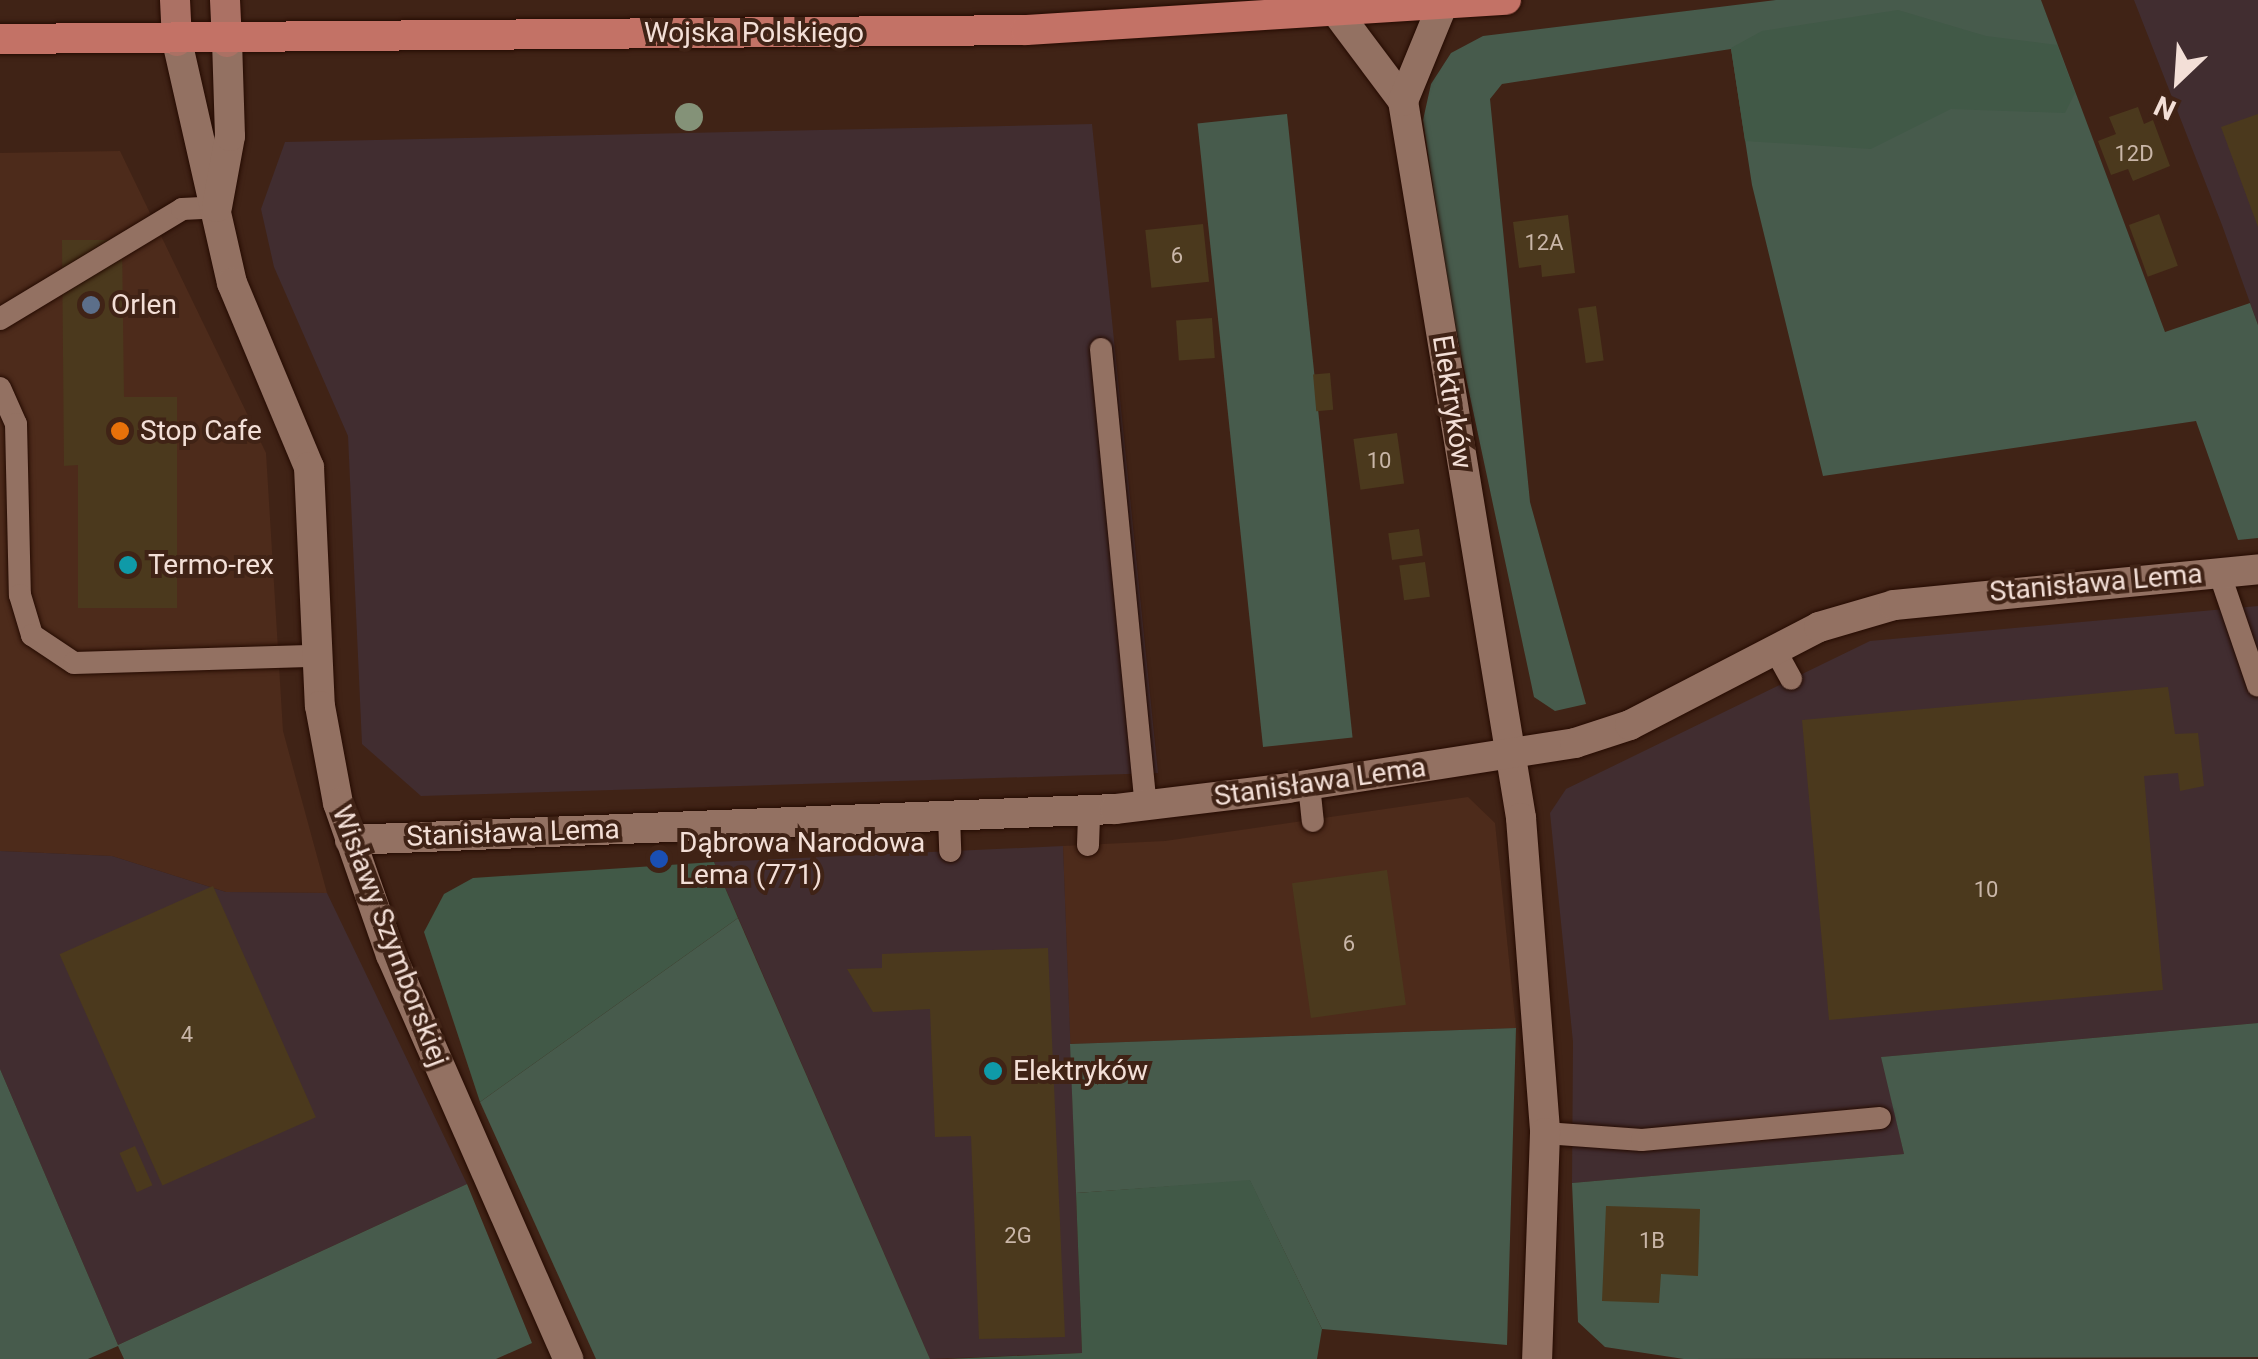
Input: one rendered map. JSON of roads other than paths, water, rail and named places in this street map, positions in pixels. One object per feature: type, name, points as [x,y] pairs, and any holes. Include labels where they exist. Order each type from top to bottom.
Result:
[{"type":"main road","points":[[175,0],[178,42]]},
{"type":"main road","points":[[225,0],[227,42]]},
{"type":"main road","name":"Wojska Polskiego","points":[[0,39],[227,42],[1026,30],[1338,14],[1506,0]]},
{"type":"street","points":[[1403,101],[1442,6]]},
{"type":"street","name":"Elektryków","points":[[1338,14],[1403,101],[1512,754],[1546,1134],[1537,1359]]},
{"type":"street","name":"Wisławy Szymborskiej","points":[[178,42],[195,148],[217,207],[232,283],[309,467],[317,656],[327,759],[350,840],[568,1359]]},
{"type":"street","name":"Wisławy Szymborskiej","points":[[217,207],[230,136],[227,42]]},
{"type":"street","name":"Stanisława Lema","points":[[350,840],[1088,810],[1309,784],[1512,754],[1630,725],[1774,648],[1922,599],[2258,569]]},
{"type":"lane","points":[[0,319],[182,209],[217,207]]},
{"type":"lane","points":[[1101,349],[1146,806]]},
{"type":"lane","points":[[0,388],[16,424],[20,594],[32,636],[74,663],[317,656]]},
{"type":"lane","points":[[2219,572],[2258,686]]},
{"type":"lane","points":[[1774,648],[1790,679]]},
{"type":"lane","points":[[1309,784],[1313,821]]},
{"type":"lane","points":[[1088,810],[1088,845]]},
{"type":"lane","points":[[949,816],[950,852]]},
{"type":"lane","points":[[1546,1134],[1642,1140],[1880,1118]]},
{"type":"place","name":"Orlen","points":[[91,305]]},
{"type":"place","name":"Stop Cafe","points":[[120,431]]},
{"type":"place","name":"Termo-rex","points":[[128,565]]},
{"type":"place","name":"Dąbrowa Narodowa Lema (771)","points":[[659,859]]},
{"type":"place","name":"Elektryków","points":[[993,1071]]}]
